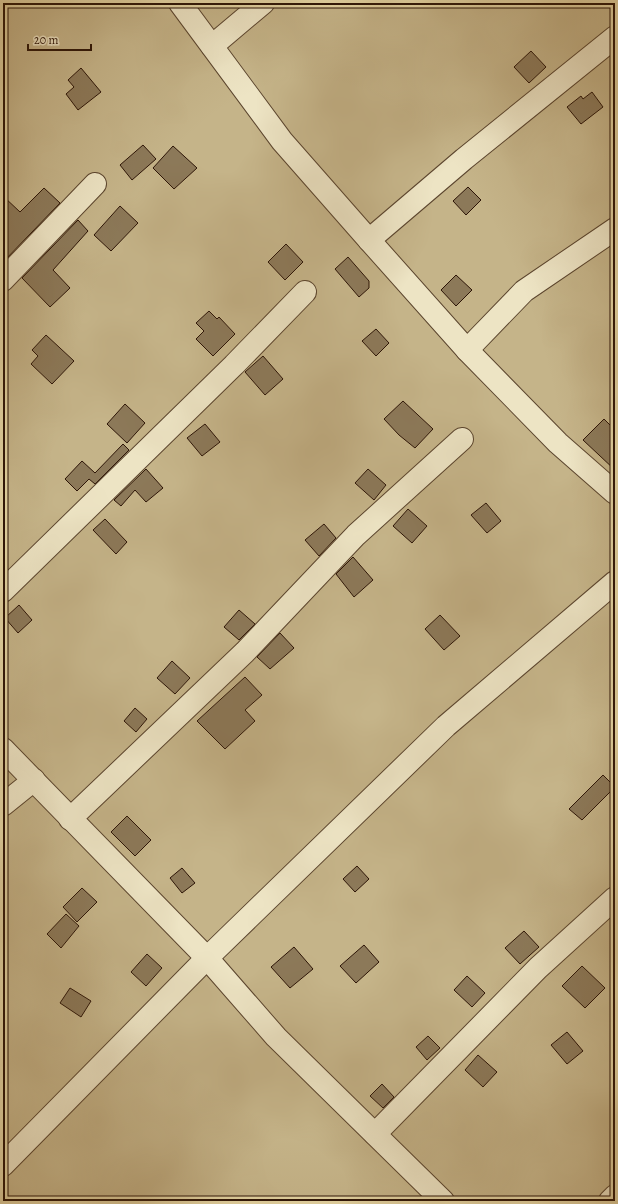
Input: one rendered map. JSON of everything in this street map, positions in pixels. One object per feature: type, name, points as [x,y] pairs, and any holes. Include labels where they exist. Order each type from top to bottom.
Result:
[{"type":"street","points":[[180,3],[282,141],[369,240],[467,350],[558,443],[615,493]]},
{"type":"street","points":[[212,46],[263,3]]},
{"type":"street","points":[[369,240],[464,159],[615,38]]},
{"type":"street","points":[[3,280],[95,184]]},
{"type":"street","points":[[467,350],[524,291],[612,237]]},
{"type":"street","points":[[3,591],[234,365],[305,292]]},
{"type":"street","points":[[70,819],[245,652],[356,535],[462,439]]},
{"type":"street","points":[[3,1166],[207,958],[446,726],[615,582]]},
{"type":"street","points":[[3,749],[207,958],[276,1036],[443,1201]]},
{"type":"street","points":[[3,805],[34,780]]},
{"type":"street","points":[[375,1134],[538,968],[615,898]]},
{"type":"street","points":[[610,1201],[615,1196]]},
{"type":"shaded area","points":[[3,3],[615,3],[615,1201],[3,1201]]},
{"type":"building","points":[[531,51],[546,67],[529,83],[514,67]]},
{"type":"building","points":[[81,68],[101,92],[78,110],[66,94],[74,87],[68,80]]},
{"type":"building","points":[[592,92],[603,107],[581,124],[567,107],[581,96],[583,99]]},
{"type":"building","points":[[143,145],[156,159],[132,180],[120,165]]},
{"type":"building","points":[[173,146],[197,168],[174,189],[153,168]]},
{"type":"building","points":[[468,187],[481,200],[466,215],[453,201]]},
{"type":"building","points":[[44,188],[60,203],[4,261],[3,196],[20,212]]},
{"type":"building","points":[[120,206],[138,223],[111,251],[94,235]]},
{"type":"building","points":[[78,220],[88,231],[53,270],[70,288],[50,307],[22,278]]},
{"type":"building","points":[[286,244],[303,262],[285,280],[268,262]]},
{"type":"building","points":[[348,257],[369,281],[369,288],[359,297],[335,269]]},
{"type":"building","points":[[456,275],[472,290],[456,306],[441,290]]},
{"type":"building","points":[[209,311],[217,319],[219,317],[235,334],[213,356],[196,339],[204,331],[196,323]]},
{"type":"building","points":[[376,329],[389,343],[376,356],[362,341]]},
{"type":"building","points":[[46,335],[74,361],[52,384],[31,364],[38,356],[32,350]]},
{"type":"building","points":[[263,356],[283,379],[265,395],[245,372]]},
{"type":"building","points":[[403,401],[433,429],[415,448],[399,435],[384,419]]},
{"type":"building","points":[[125,404],[145,423],[127,443],[107,424]]},
{"type":"building","points":[[604,419],[615,430],[615,470],[583,440]]},
{"type":"building","points":[[205,424],[220,442],[202,456],[187,438]]},
{"type":"building","points":[[123,444],[129,450],[95,484],[89,479],[77,491],[65,479],[82,461],[95,473]]},
{"type":"building","points":[[146,469],[163,488],[146,502],[135,490],[121,506],[114,500]]},
{"type":"building","points":[[368,469],[386,485],[374,500],[355,483]]},
{"type":"building","points":[[486,503],[501,521],[487,533],[471,515]]},
{"type":"building","points":[[408,509],[427,526],[412,543],[393,526]]},
{"type":"building","points":[[105,519],[127,542],[116,554],[93,530]]},
{"type":"building","points":[[324,524],[336,538],[319,556],[305,540]]},
{"type":"building","points":[[353,557],[373,580],[354,597],[336,574]]},
{"type":"building","points":[[19,605],[32,620],[18,633],[5,618]]},
{"type":"building","points":[[239,610],[255,624],[239,640],[224,627]]},
{"type":"building","points":[[440,615],[460,636],[444,650],[425,629]]},
{"type":"building","points":[[280,633],[294,648],[270,669],[257,657]]},
{"type":"building","points":[[172,661],[190,678],[175,694],[157,678]]},
{"type":"building","points":[[245,677],[262,695],[245,710],[255,721],[225,749],[197,721]]},
{"type":"building","points":[[135,708],[147,719],[136,732],[124,721]]},
{"type":"building","points":[[603,775],[615,787],[582,820],[569,809]]},
{"type":"building","points":[[127,816],[151,840],[135,856],[111,832]]},
{"type":"building","points":[[357,866],[369,879],[355,892],[343,879]]},
{"type":"building","points":[[182,868],[195,883],[182,893],[170,878]]},
{"type":"building","points":[[82,888],[97,902],[77,922],[63,907]]},
{"type":"building","points":[[66,914],[79,926],[61,948],[47,934]]},
{"type":"building","points":[[524,931],[539,947],[520,964],[505,948]]},
{"type":"building","points":[[364,945],[379,962],[356,983],[340,966]]},
{"type":"building","points":[[294,947],[313,969],[290,988],[271,967]]},
{"type":"building","points":[[147,954],[162,968],[146,986],[131,972]]},
{"type":"building","points":[[582,966],[605,988],[585,1008],[562,986]]},
{"type":"building","points":[[467,976],[485,993],[472,1007],[454,990]]},
{"type":"building","points":[[70,988],[91,1001],[81,1017],[60,1003]]},
{"type":"building","points":[[567,1032],[583,1051],[567,1064],[551,1045]]},
{"type":"building","points":[[428,1036],[440,1048],[427,1060],[416,1047]]},
{"type":"building","points":[[478,1055],[497,1072],[483,1087],[465,1070]]},
{"type":"building","points":[[382,1084],[394,1097],[383,1108],[370,1096]]}]
